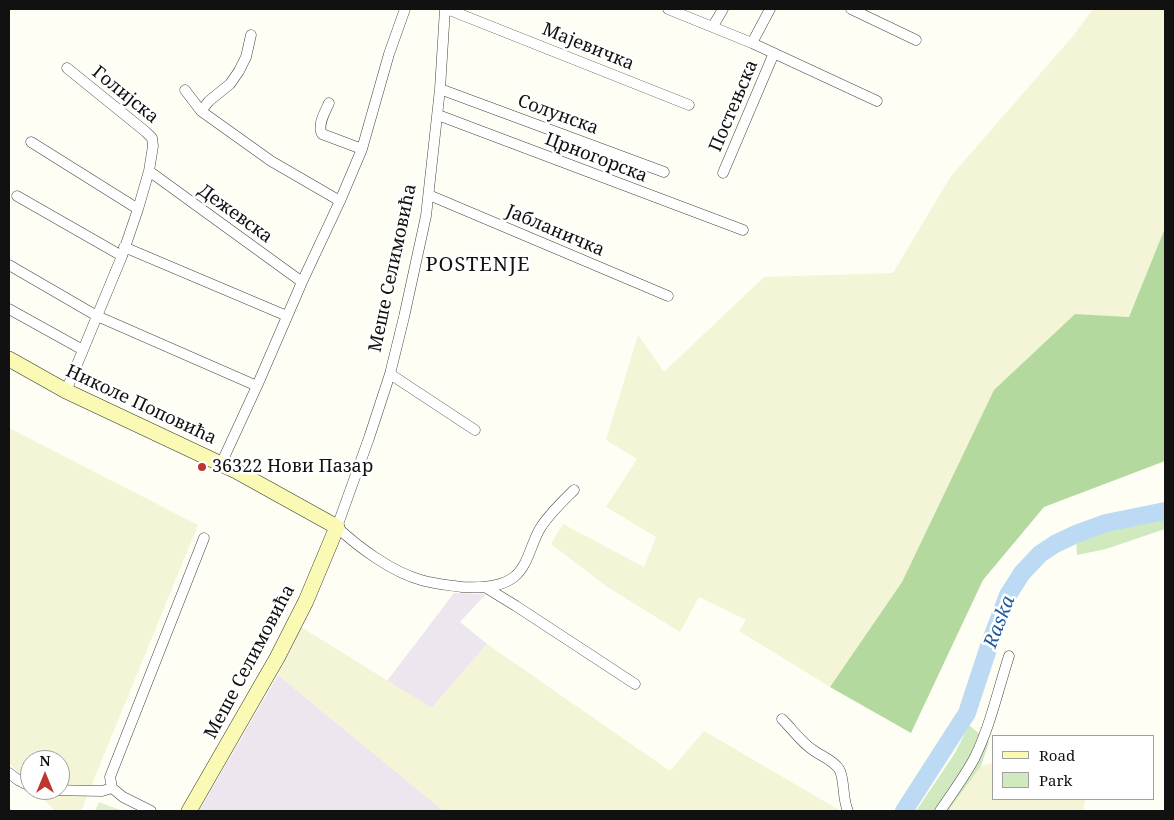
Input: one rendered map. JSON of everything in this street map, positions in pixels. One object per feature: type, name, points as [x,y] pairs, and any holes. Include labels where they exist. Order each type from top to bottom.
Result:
[{"type":"main road","name":"Николе Поповића","points":[[9,359],[66,391],[236,471],[338,526]]},
{"type":"main road","name":"Меше Селимовића","points":[[189,811],[277,658],[306,600],[338,526]]},
{"type":"street","points":[[221,464],[362,149],[389,54],[405,9]]},
{"type":"street","name":"Меше Селимовића","points":[[338,526],[390,374],[426,216],[438,116],[446,9]]},
{"type":"street","name":"Мајевичка","points":[[446,9],[689,105]]},
{"type":"street","name":"Постењска","points":[[668,9],[752,42],[877,101]]},
{"type":"street","points":[[713,26],[724,9]]},
{"type":"street","name":"Постењска","points":[[752,42],[770,9]]},
{"type":"street","points":[[851,9],[916,40]]},
{"type":"street","points":[[201,111],[209,101],[230,84],[239,71],[246,57],[251,36]]},
{"type":"street","name":"Постењска","points":[[723,173],[774,53]]},
{"type":"street","name":"Голијска","points":[[66,391],[123,252],[149,171],[153,146],[152,138],[146,132],[67,68]]},
{"type":"street","name":"Солунска","points":[[440,89],[664,172]]},
{"type":"street","points":[[185,90],[201,111],[271,161],[340,201]]},
{"type":"street","points":[[329,103],[320,126],[322,134],[362,149]]},
{"type":"street","name":"Црногорска","points":[[438,116],[743,230]]},
{"type":"street","points":[[31,142],[138,209]]},
{"type":"street","name":"Дежевска","points":[[149,171],[302,282]]},
{"type":"street","name":"Јабланичка","points":[[429,195],[668,296]]},
{"type":"street","points":[[17,196],[123,252],[287,316]]},
{"type":"street","points":[[9,265],[97,316],[257,386]]},
{"type":"street","points":[[9,309],[83,350]]},
{"type":"street","points":[[390,374],[475,430]]},
{"type":"street","points":[[338,526],[366,551],[393,568],[420,580],[444,585],[485,587],[502,583],[518,573],[541,526],[574,490]]},
{"type":"street","points":[[151,811],[123,797],[112,788],[110,777],[204,538]]},
{"type":"street","points":[[485,587],[635,684]]},
{"type":"street","points":[[940,811],[963,778],[974,758],[992,712],[1008,656]]},
{"type":"street","points":[[782,719],[812,750],[840,769],[845,806],[848,811]]},
{"type":"street","points":[[9,773],[20,781]]},
{"type":"street","points":[[70,791],[102,792],[112,788]]},
{"type":"shaded area","points":[[454,593],[486,594],[460,622],[487,644],[432,708],[387,681]]},
{"type":"shaded area","points":[[278,675],[444,811],[199,811]]},
{"type":"green space","points":[[1093,9],[1165,9],[1165,228],[1129,317],[1075,314],[995,390],[902,582],[830,687],[739,631],[746,620],[699,597],[680,632],[606,586],[551,544],[563,524],[644,567],[656,537],[606,507],[637,459],[606,440],[638,335],[664,372],[764,277],[893,273],[951,176],[1073,36]]},
{"type":"green space","points":[[1165,228],[1165,461],[1044,507],[983,580],[911,733],[830,687],[902,582],[994,390],[1075,314],[1129,317]]},
{"type":"green space","points":[[9,428],[198,525],[81,811],[55,811],[45,800],[70,800],[70,750],[20,750],[20,775],[9,763]]},
{"type":"green space","points":[[1165,511],[1165,529],[1106,549],[1077,555],[1076,534],[1106,523]]},
{"type":"green space","points":[[301,627],[432,708],[487,644],[670,771],[704,731],[841,811],[444,811],[278,675]]},
{"type":"green space","points":[[969,725],[989,742],[981,766],[948,811],[916,811],[955,753]]},
{"type":"green space","points":[[992,763],[992,800],[1085,800],[1083,811],[948,811],[981,766]]},
{"type":"green space","points":[[99,802],[123,811],[95,811]]},
{"type":"waterway","name":"Raska","points":[[904,811],[967,713],[1008,595],[1022,573],[1040,554],[1076,534],[1106,523],[1165,511]]},
{"type":"place","name":"36322 Нови Пазар","points":[[202,467]]},
{"type":"district","name":"POSTENJE","points":[[478,265]]}]
